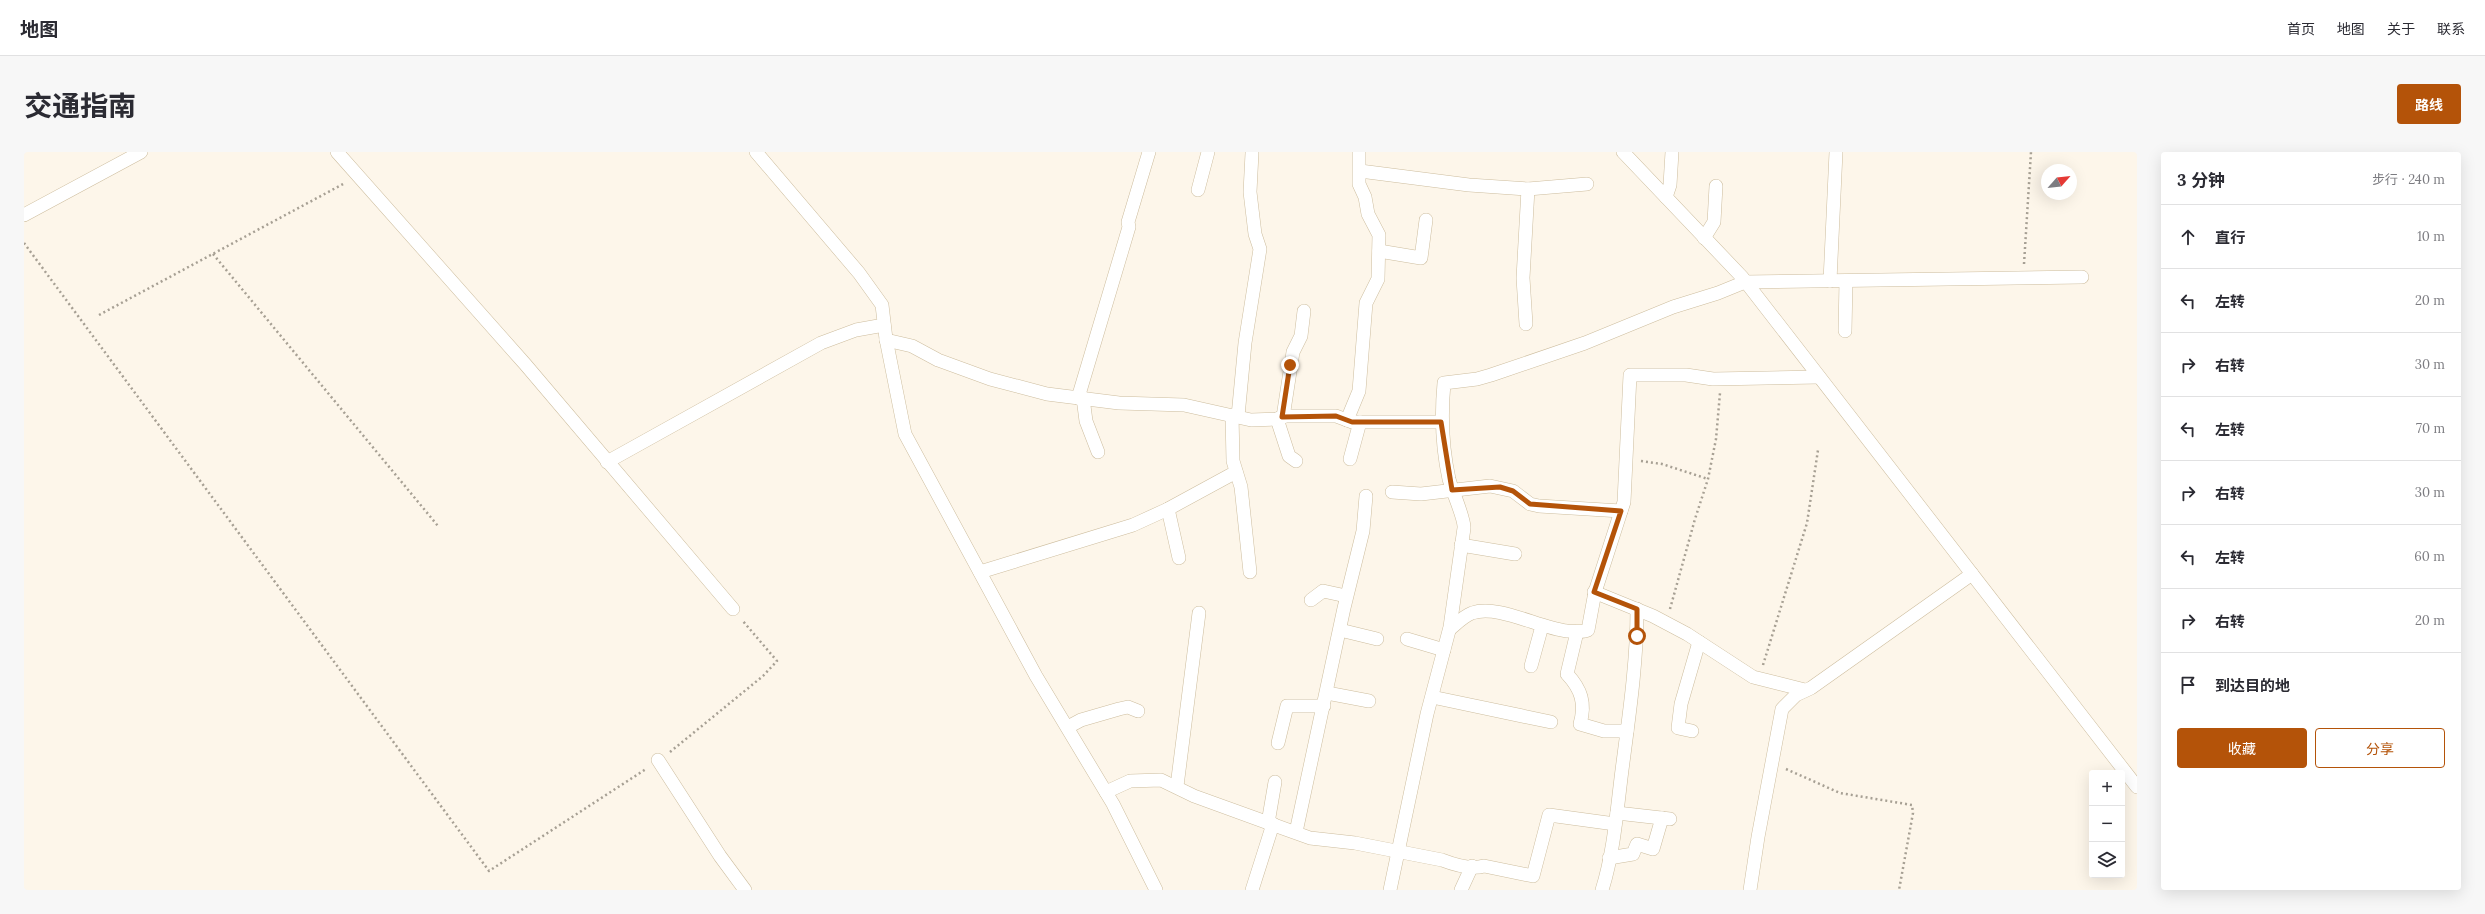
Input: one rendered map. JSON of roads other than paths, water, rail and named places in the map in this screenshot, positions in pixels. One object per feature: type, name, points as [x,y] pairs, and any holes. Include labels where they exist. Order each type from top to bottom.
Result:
[{"type":"street","points":[[24,215],[141,152]]},
{"type":"street","points":[[337,152],[525,364],[733,609]]},
{"type":"street","points":[[756,152],[859,273],[882,305],[886,340],[905,434],[1036,676],[1106,792],[1156,890]]},
{"type":"street","points":[[1098,452],[1086,421],[1081,398],[1106,310],[1128,227],[1128,222],[1149,152]]},
{"type":"street","points":[[1198,190],[1208,152]]},
{"type":"street","points":[[1250,572],[1241,487],[1236,472],[1235,416],[1260,249],[1255,234],[1250,192],[1251,152]]},
{"type":"street","points":[[1347,420],[1359,391],[1366,302],[1378,279],[1379,235],[1368,214],[1365,197],[1359,184],[1359,152]]},
{"type":"street","points":[[1623,152],[1745,282],[2137,787]]},
{"type":"street","points":[[1666,197],[1670,184],[1672,152]]},
{"type":"street","points":[[1830,282],[1836,152]]},
{"type":"street","points":[[1360,171],[1469,185],[1528,189],[1587,184]]},
{"type":"street","points":[[1704,238],[1714,222],[1716,186]]},
{"type":"street","points":[[1526,324],[1523,278],[1528,189]]},
{"type":"street","points":[[1378,251],[1421,258],[1426,220]]},
{"type":"street","points":[[1390,890],[1432,697],[1450,629],[1464,521],[1452,490],[1441,422],[1444,383],[1477,379],[1585,343],[1673,307],[1718,293],[1745,282],[1830,282],[2082,277]]},
{"type":"street","points":[[1845,331],[1846,281]]},
{"type":"street","points":[[1296,461],[1289,456],[1280,418],[1293,352],[1301,336],[1304,312]]},
{"type":"street","points":[[607,462],[821,343],[856,330],[884,325]]},
{"type":"street","points":[[886,340],[912,346],[938,360],[990,379],[1047,394],[1118,403],[1184,405],[1251,420],[1336,416],[1347,420],[1360,422],[1441,422]]},
{"type":"street","points":[[1450,629],[1468,615],[1481,611],[1508,614],[1542,626],[1577,632],[1584,632],[1588,630],[1594,592],[1624,502],[1630,375],[1686,374],[1721,378],[1819,377]]},
{"type":"street","points":[[1350,459],[1360,422]]},
{"type":"street","points":[[980,572],[1100,537],[1168,509],[1236,472]]},
{"type":"street","points":[[1392,492],[1421,494],[1452,490],[1500,487],[1513,491],[1530,504],[1621,511]]},
{"type":"street","points":[[1296,832],[1326,700],[1346,596],[1363,531],[1366,496]]},
{"type":"street","points":[[1168,509],[1179,558]]},
{"type":"street","points":[[1461,544],[1515,554]]},
{"type":"street","points":[[1750,890],[1782,708],[1796,695],[1972,574]]},
{"type":"street","points":[[1311,600],[1323,591],[1346,596]]},
{"type":"street","points":[[1594,592],[1637,609],[1666,623],[1758,678],[1805,690]]},
{"type":"street","points":[[1602,890],[1616,819],[1627,731],[1637,650],[1637,609]]},
{"type":"street","points":[[1177,786],[1199,612]]},
{"type":"street","points":[[1531,666],[1542,626]]},
{"type":"street","points":[[1340,630],[1377,639]]},
{"type":"street","points":[[1577,632],[1567,674],[1577,683],[1583,699],[1580,724],[1604,731],[1627,731]]},
{"type":"street","points":[[1407,639],[1444,650]]},
{"type":"street","points":[[1692,731],[1678,728],[1681,704],[1699,642]]},
{"type":"street","points":[[1432,697],[1550,722]]},
{"type":"street","points":[[1278,743],[1287,706],[1326,700],[1369,700]]},
{"type":"street","points":[[1068,727],[1081,720],[1119,709],[1128,707],[1138,710]]},
{"type":"street","points":[[658,760],[720,856],[745,890]]},
{"type":"street","points":[[1106,792],[1130,781],[1161,780],[1177,786],[1194,796],[1310,838],[1355,843],[1442,860],[1455,865],[1472,866],[1478,868],[1484,866],[1533,876],[1549,815],[1616,819],[1666,818],[1653,849],[1637,844],[1633,854],[1609,858]]},
{"type":"street","points":[[1252,890],[1271,823],[1275,782]]},
{"type":"street","points":[[1461,890],[1472,866]]}]
